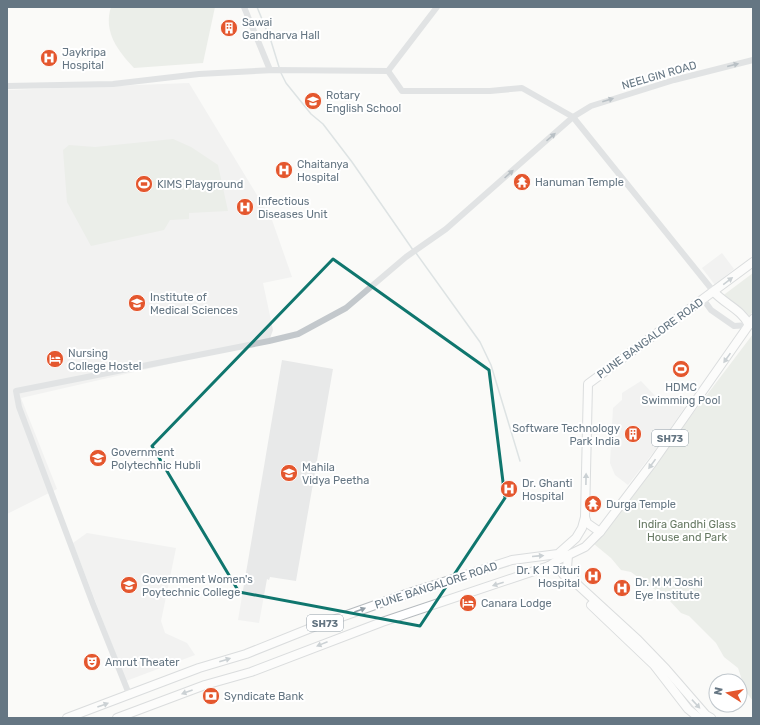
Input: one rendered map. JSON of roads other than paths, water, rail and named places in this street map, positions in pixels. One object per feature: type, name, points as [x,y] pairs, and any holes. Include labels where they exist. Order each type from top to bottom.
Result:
[{"type":"main road","name":"PUNE BANGALORE ROAD","points":[[117,718],[212,683],[262,668],[388,620],[550,566],[576,538],[582,528],[585,517],[588,384],[753,262]]},
{"type":"main road","points":[[714,292],[752,323]]},
{"type":"main road","name":"SH73","points":[[600,532],[653,462],[752,323]]},
{"type":"main road","points":[[585,517],[587,523],[600,532]]},
{"type":"main road","name":"PUNE BANGALORE ROAD","points":[[67,718],[199,668],[246,654],[316,626],[512,560],[568,555],[585,547],[600,532]]},
{"type":"main road","points":[[568,555],[567,568],[569,578]]},
{"type":"main road","points":[[558,557],[569,578],[600,614],[654,665],[688,709],[699,718]]},
{"type":"main road","points":[[550,566],[558,568],[638,640],[666,669],[706,715],[712,718]]},
{"type":"street","points":[[244,7],[272,70]]},
{"type":"street","points":[[388,71],[437,7]]},
{"type":"street","name":"NEELGIN ROAD","points":[[129,694],[93,604],[19,407],[16,391],[298,334],[346,308],[406,257],[446,229],[573,117],[591,106],[674,80],[753,60]]},
{"type":"street","points":[[7,86],[113,84],[198,74],[272,70],[388,71]]},
{"type":"street","points":[[388,71],[402,92],[490,91],[522,88],[573,117],[714,292]]},
{"type":"street","points":[[703,299],[711,310],[734,326],[752,323]]},
{"type":"waterway","points":[[257,7],[271,41],[279,67]]},
{"type":"waterway","points":[[281,73],[286,83],[311,114],[323,124],[352,162],[413,250]]},
{"type":"waterway","points":[[416,253],[480,342],[491,365],[520,461]]},
{"type":"place","name":"Sawai Gandharva Hall","points":[[229,28]]},
{"type":"place","name":"Jaykripa Hospital","points":[[49,58]]},
{"type":"place","name":"Rotary English School","points":[[313,101]]},
{"type":"place","name":"Chaitanya Hospital","points":[[284,170]]},
{"type":"place","name":"Hanuman Temple","points":[[522,182]]},
{"type":"place","name":"KIMS Playground","points":[[144,184]]},
{"type":"place","name":"Infectious Diseases Unit","points":[[245,207]]},
{"type":"place","name":"Institute of Medical Sciences","points":[[137,303]]},
{"type":"place","name":"Nursing College Hostel","points":[[55,359]]},
{"type":"place","name":"HDMC Swimming Pool","points":[[681,369]]},
{"type":"place","name":"Software Technology Park India","points":[[633,434]]},
{"type":"place","name":"Government Polytechnic Hubli","points":[[98,458]]},
{"type":"place","name":"Mahila Vidya Peetha","points":[[289,473]]},
{"type":"place","name":"Dr. Ghanti Hospital","points":[[509,489]]},
{"type":"place","name":"Durga Temple","points":[[593,504]]},
{"type":"place","name":"Dr. K H Jituri Hospital","points":[[593,576]]},
{"type":"place","name":"Government Women's Poytechnic College","points":[[129,585]]},
{"type":"place","name":"Dr. M M Joshi Eye Institute","points":[[622,588]]},
{"type":"place","name":"Canara Lodge","points":[[468,603]]},
{"type":"place","name":"Amrut Theater","points":[[92,662]]},
{"type":"place","name":"Syndicate Bank","points":[[211,696]]},
{"type":"park label","name":"Indira Gandhi Glass House and Park","points":[[687,530]]}]
